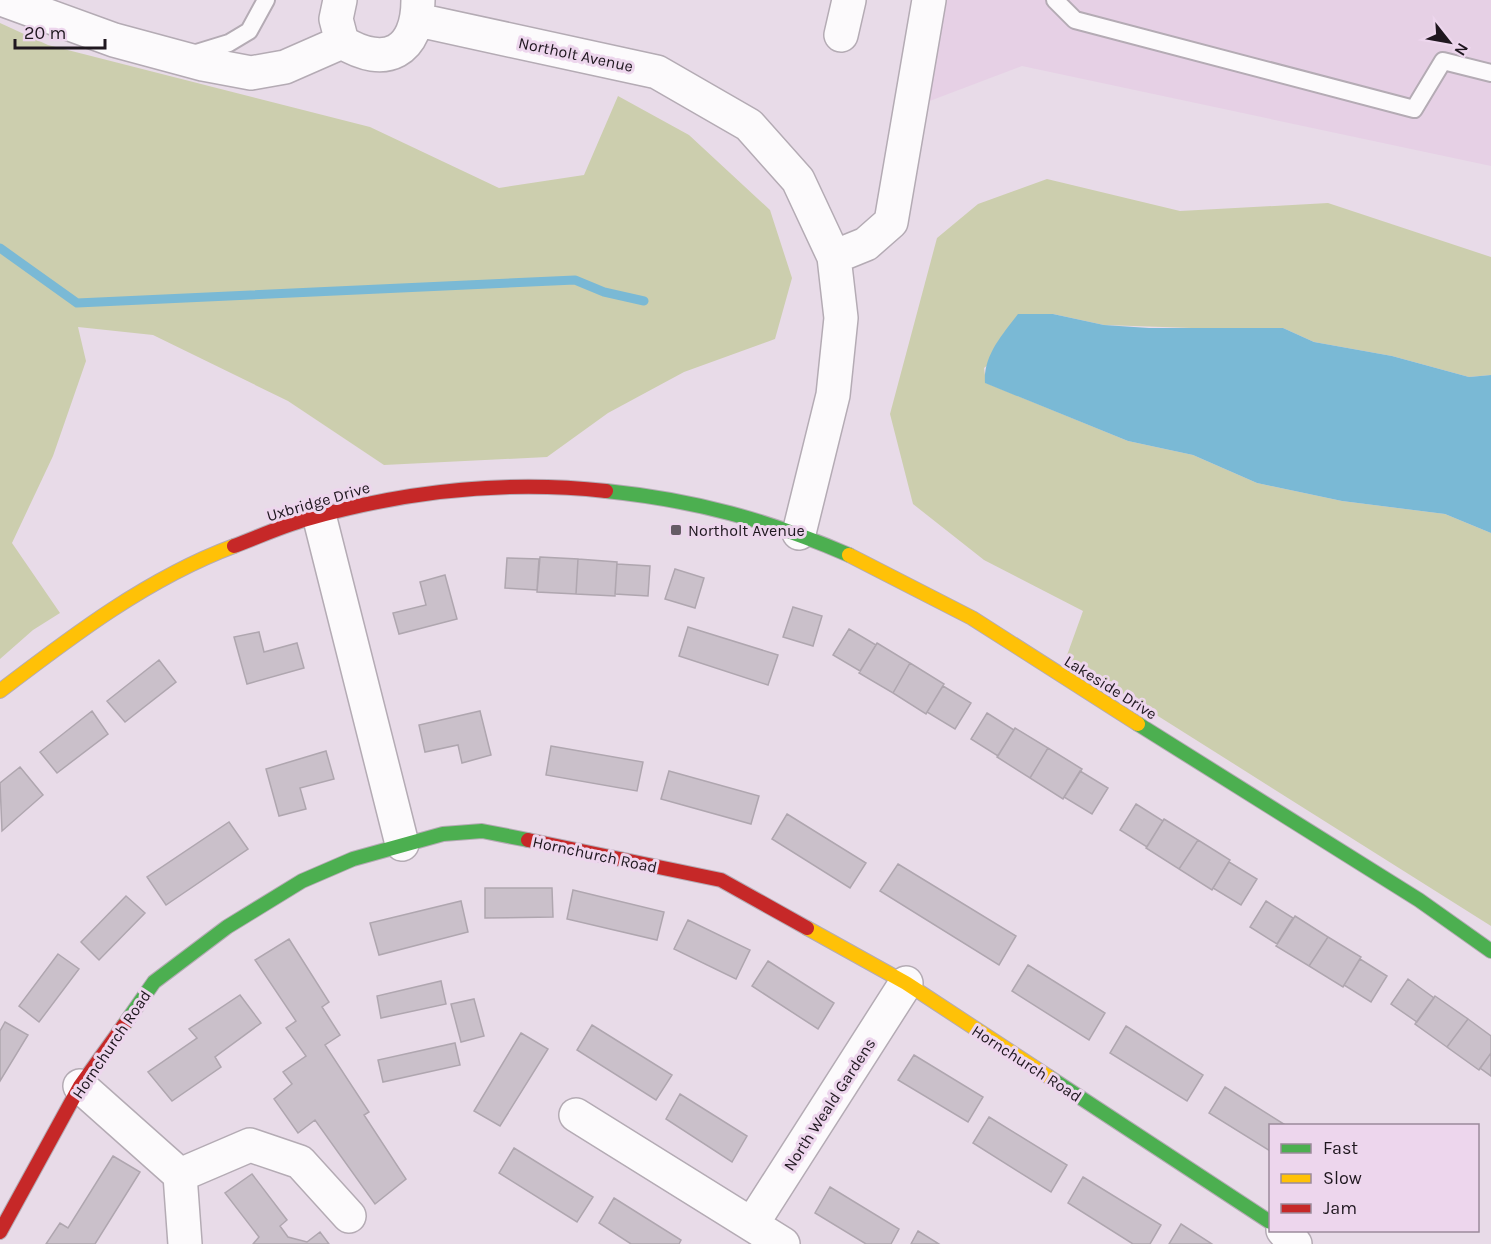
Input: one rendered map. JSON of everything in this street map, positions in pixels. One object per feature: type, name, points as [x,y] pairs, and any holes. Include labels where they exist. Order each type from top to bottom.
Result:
[{"type":"street","points":[[4,0],[114,40],[180,58],[251,73],[285,67],[342,42]]},
{"type":"street","points":[[340,0],[336,19],[342,42],[360,53],[383,56],[395,52],[411,40],[418,10]]},
{"type":"street","points":[[841,35],[849,0]]},
{"type":"street","points":[[834,257],[866,244],[891,222],[929,0]]},
{"type":"street","name":"Northolt Avenue","points":[[418,10],[657,72],[713,102],[749,125],[798,180],[834,257],[841,318],[833,395],[799,533]]},
{"type":"street","name":"Uxbridge Drive","points":[[0,691],[97,617],[153,583],[248,539],[319,515],[409,495],[505,487],[609,490],[688,502]]},
{"type":"street","name":"Lakeside Drive","points":[[688,502],[729,511],[799,533],[951,606],[1419,900],[1491,951]]},
{"type":"street","points":[[319,515],[402,844]]},
{"type":"street","name":"Hornchurch Road","points":[[0,1232],[80,1086],[154,982],[227,927],[302,881],[354,859],[402,844],[443,834],[482,831],[721,880],[906,983],[1269,1221]]},
{"type":"street","name":"North Weald Gardens","points":[[576,1115],[759,1235],[906,983]]},
{"type":"street","points":[[80,1086],[180,1175],[185,1244]]},
{"type":"street","points":[[180,1175],[250,1145],[300,1162],[349,1216]]},
{"type":"street","points":[[1285,1232],[1295,1244]]},
{"type":"lane","points":[[180,58],[229,44],[249,32],[266,0]]},
{"type":"lane","points":[[1055,0],[1075,20],[1414,109],[1443,61],[1491,73]]},
{"type":"shaded area","points":[[938,0],[1491,0],[1491,166],[1022,66],[927,102]]},
{"type":"green space","points":[[0,23],[48,45],[370,127],[499,188],[584,175],[618,96],[689,135],[770,210],[792,278],[775,339],[684,372],[608,413],[547,457],[384,465],[288,401],[153,335],[78,327],[86,361],[53,456],[12,543],[60,613],[33,630],[0,659]]},
{"type":"green space","points":[[1047,179],[1180,211],[1328,203],[1491,257],[1491,375],[1469,377],[1392,356],[1314,342],[1283,328],[1221,329],[1104,325],[1053,314],[984,368],[986,383],[1128,441],[1193,455],[1257,483],[1342,501],[1445,514],[1491,533],[1491,926],[1066,658],[1083,611],[984,560],[913,504],[890,414],[937,238],[978,204]]},
{"type":"water","points":[[1018,314],[1053,314],[1104,325],[1149,328],[1283,328],[1314,342],[1392,356],[1469,377],[1491,375],[1491,533],[1445,514],[1342,501],[1257,483],[1193,455],[1128,441],[985,383],[990,355]]},
{"type":"building","points":[[540,557],[578,559],[576,594],[537,592]]},
{"type":"building","points":[[507,558],[539,559],[537,590],[505,588]]},
{"type":"building","points":[[578,559],[617,562],[615,596],[576,594]]},
{"type":"building","points":[[617,564],[650,566],[648,596],[615,594]]},
{"type":"building","points":[[675,569],[704,578],[695,608],[665,599]]},
{"type":"building","points":[[445,575],[457,619],[399,634],[393,613],[426,605],[420,582]]},
{"type":"building","points":[[793,607],[822,616],[813,646],[783,637]]},
{"type":"building","points":[[688,627],[778,655],[768,685],[679,656]]},
{"type":"building","points":[[849,629],[876,645],[860,671],[833,655]]},
{"type":"building","points":[[259,632],[264,652],[297,643],[304,668],[247,684],[234,637]]},
{"type":"building","points":[[877,643],[910,663],[893,693],[859,673]]},
{"type":"building","points":[[159,660],[176,682],[125,722],[107,701]]},
{"type":"building","points":[[910,663],[944,684],[926,714],[893,693]]},
{"type":"building","points":[[943,686],[971,703],[955,729],[927,712]]},
{"type":"building","points":[[92,711],[108,734],[57,773],[40,752]]},
{"type":"building","points":[[480,711],[491,755],[462,763],[458,745],[425,752],[419,725]]},
{"type":"building","points":[[987,713],[1014,730],[998,756],[971,739]]},
{"type":"building","points":[[1015,728],[1048,748],[1030,778],[997,757]]},
{"type":"building","points":[[551,746],[643,762],[637,791],[546,775]]},
{"type":"building","points":[[1048,748],[1082,769],[1063,799],[1030,778]]},
{"type":"building","points":[[326,751],[334,779],[300,788],[306,809],[279,816],[266,769]]},
{"type":"building","points":[[20,767],[43,795],[2,831],[0,783]]},
{"type":"building","points":[[669,771],[759,796],[751,824],[661,799]]},
{"type":"building","points":[[1080,771],[1108,788],[1092,814],[1064,797]]},
{"type":"building","points":[[1136,804],[1163,821],[1147,847],[1120,830]]},
{"type":"building","points":[[787,814],[866,863],[850,888],[772,839]]},
{"type":"building","points":[[1164,819],[1198,840],[1179,869],[1146,848]]},
{"type":"building","points":[[229,822],[248,849],[166,905],[147,877]]},
{"type":"building","points":[[1198,840],[1230,860],[1212,890],[1179,869]]},
{"type":"building","points":[[1229,862],[1257,879],[1241,905],[1213,888]]},
{"type":"building","points":[[898,864],[1016,936],[999,965],[880,891]]},
{"type":"building","points":[[485,888],[552,888],[553,917],[485,918]]},
{"type":"building","points":[[573,890],[664,912],[657,940],[567,919]]},
{"type":"building","points":[[126,896],[145,913],[99,960],[81,942]]},
{"type":"building","points":[[461,901],[468,932],[379,955],[370,923]]},
{"type":"building","points":[[1266,901],[1293,918],[1277,944],[1250,927]]},
{"type":"building","points":[[1295,916],[1328,937],[1309,966],[1276,946]]},
{"type":"building","points":[[688,920],[750,950],[736,979],[674,949]]},
{"type":"building","points":[[1328,937],[1361,957],[1343,987],[1309,966]]},
{"type":"building","points":[[289,939],[329,1002],[322,1007],[340,1035],[325,1045],[369,1112],[364,1115],[406,1179],[375,1204],[315,1120],[298,1133],[274,1099],[292,1084],[283,1072],[306,1056],[286,1028],[296,1021],[255,960]]},
{"type":"building","points":[[58,954],[79,969],[39,1022],[19,1006]]},
{"type":"building","points":[[1360,959],[1387,976],[1371,1002],[1344,985]]},
{"type":"building","points":[[768,961],[834,1003],[818,1029],[752,986]]},
{"type":"building","points":[[1028,965],[1105,1013],[1089,1040],[1012,991]]},
{"type":"building","points":[[1408,979],[1434,998],[1417,1022],[1391,1004]]},
{"type":"building","points":[[441,981],[446,1004],[381,1018],[377,996]]},
{"type":"building","points":[[240,995],[261,1023],[215,1057],[221,1067],[172,1101],[148,1072],[197,1038],[189,1029]]},
{"type":"building","points":[[1435,996],[1468,1019],[1447,1047],[1415,1024]]},
{"type":"building","points":[[474,999],[484,1036],[461,1042],[451,1004]]},
{"type":"building","points":[[1468,1019],[1491,1036],[1491,1053],[1479,1070],[1447,1047]]},
{"type":"building","points":[[5,1022],[28,1035],[0,1081],[0,1031]]},
{"type":"building","points":[[592,1025],[672,1075],[656,1100],[577,1050]]},
{"type":"building","points":[[1126,1026],[1203,1075],[1187,1101],[1110,1053]]},
{"type":"building","points":[[521,1033],[548,1049],[500,1126],[474,1111]]},
{"type":"building","points":[[455,1043],[460,1065],[383,1082],[378,1060]]},
{"type":"building","points":[[1491,1053],[1491,1076],[1480,1068]]},
{"type":"building","points":[[914,1055],[983,1097],[968,1122],[898,1080]]},
{"type":"building","points":[[1225,1087],[1284,1124],[1269,1124],[1269,1150],[1209,1113]]},
{"type":"building","points":[[680,1094],[747,1136],[732,1162],[666,1119]]},
{"type":"building","points":[[989,1117],[1067,1165],[1051,1192],[973,1143]]},
{"type":"building","points":[[514,1148],[593,1197],[577,1222],[499,1173]]},
{"type":"building","points":[[113,1156],[140,1172],[95,1244],[46,1244],[60,1223],[68,1228]]},
{"type":"building","points":[[252,1174],[287,1220],[280,1226],[288,1237],[307,1242],[320,1232],[329,1244],[253,1244],[259,1237],[225,1193]]},
{"type":"building","points":[[1083,1177],[1161,1225],[1150,1244],[1133,1244],[1068,1203]]},
{"type":"building","points":[[830,1187],[899,1229],[891,1244],[866,1244],[815,1213]]},
{"type":"building","points":[[614,1198],[681,1240],[679,1244],[631,1244],[599,1223]]},
{"type":"building","points":[[1181,1224],[1212,1244],[1169,1244]]},
{"type":"building","points":[[918,1231],[939,1244],[911,1244]]},
{"type":"waterway","points":[[0,248],[77,303],[575,280],[604,292],[644,301]]},
{"type":"traffic: fast","points":[[606,491],[670,500],[730,513],[849,555]]},
{"type":"traffic: fast","points":[[1138,724],[1419,900],[1491,951]]},
{"type":"traffic: fast","points":[[124,1025],[154,982],[227,927],[302,881],[353,859],[443,834],[482,831],[528,840]]},
{"type":"traffic: fast","points":[[1049,1077],[1269,1221]]},
{"type":"traffic: slow","points":[[0,691],[83,629],[141,591],[171,574],[234,546]]},
{"type":"traffic: slow","points":[[849,555],[972,618],[1138,724]]},
{"type":"traffic: slow","points":[[807,928],[906,983],[1049,1077]]},
{"type":"traffic: jam","points":[[234,546],[307,519],[344,509],[418,495],[455,490],[530,487],[606,491]]},
{"type":"traffic: jam","points":[[528,840],[721,880],[807,928]]},
{"type":"traffic: jam","points":[[0,1232],[80,1086],[124,1025]]},
{"type":"place","name":"Northolt Avenue","points":[[676,530]]}]
